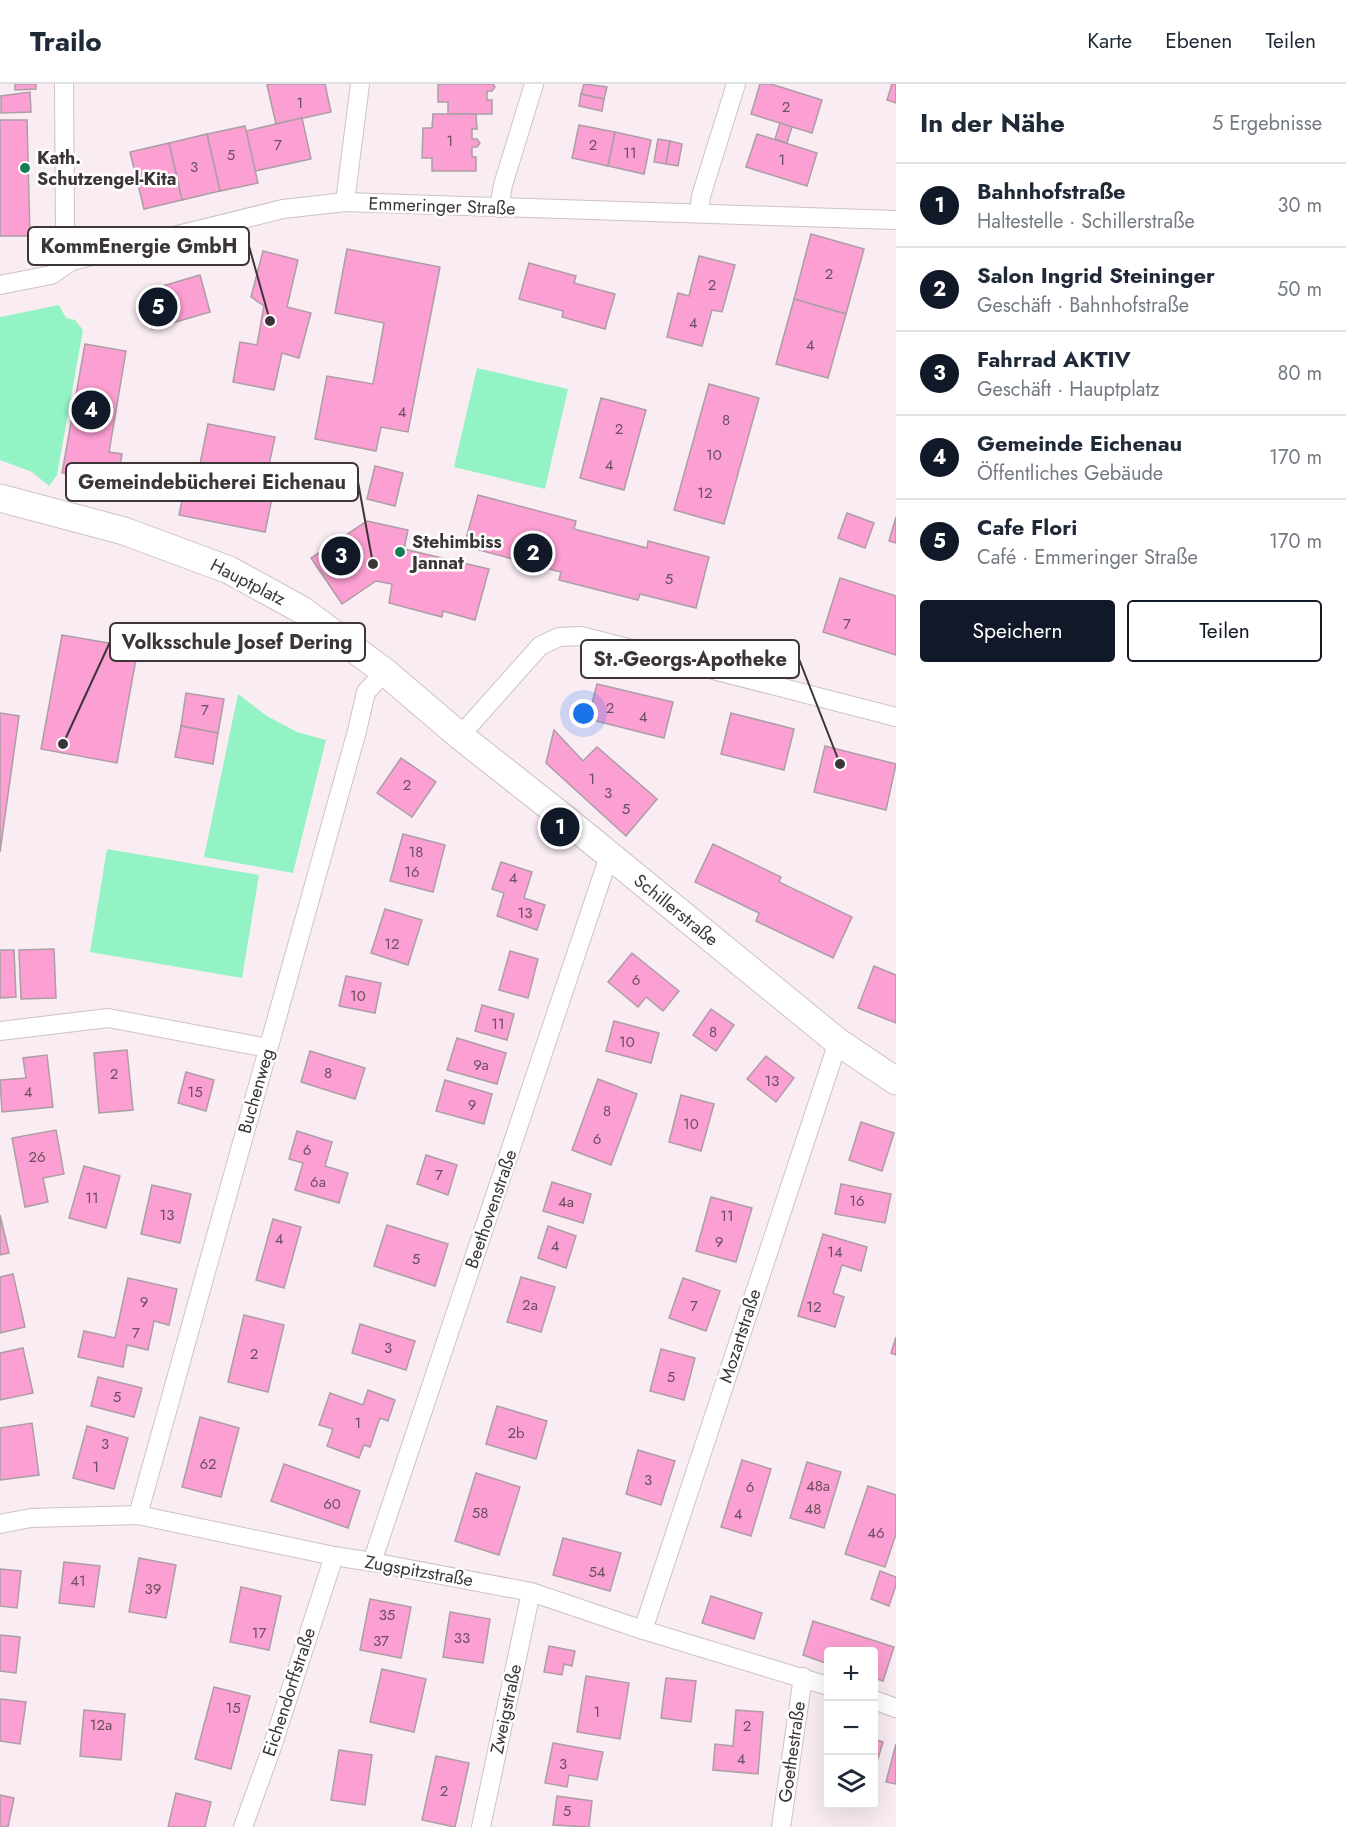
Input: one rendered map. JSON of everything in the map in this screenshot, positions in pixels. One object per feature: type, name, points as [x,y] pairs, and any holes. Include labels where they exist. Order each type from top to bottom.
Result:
[{"type":"main road","name":"Hauptplatz","points":[[0,498],[124,531],[229,570],[302,610],[385,672],[460,736]]},
{"type":"main road","name":"Schillerstraße","points":[[460,736],[838,1042],[896,1081]]},
{"type":"street","points":[[64,84],[65,228],[72,261]]},
{"type":"street","points":[[345,202],[360,84]]},
{"type":"street","points":[[499,208],[503,185],[534,84]]},
{"type":"street","points":[[699,213],[701,196],[736,84]]},
{"type":"street","name":"Emmeringer Straße","points":[[0,285],[51,275],[72,261],[283,209],[345,202],[896,220]]},
{"type":"street","points":[[460,736],[540,646],[559,637],[581,636],[896,717]]},
{"type":"street","name":"Buchenweg","points":[[138,1515],[366,692],[385,672]]},
{"type":"street","name":"Beethovenstraße","points":[[372,1562],[609,856]]},
{"type":"street","points":[[0,1031],[108,1018],[268,1048]]},
{"type":"street","name":"Mozartstraße","points":[[643,1630],[838,1042]]},
{"type":"street","name":"Zugspitzstraße","points":[[0,1524],[31,1518],[138,1515],[334,1556],[531,1592],[643,1630],[824,1685]]},
{"type":"street","name":"Eichendorffstraße","points":[[243,1827],[272,1747],[334,1556]]},
{"type":"street","name":"Zweigstraße","points":[[482,1827],[531,1592]]},
{"type":"street","name":"Goethestraße","points":[[781,1827],[803,1677]]},
{"type":"street","points":[[876,1701],[896,1708]]},
{"type":"green space","points":[[59,305],[66,318],[75,320],[83,330],[57,475],[49,486],[32,472],[0,460],[0,317]]},
{"type":"green space","points":[[477,368],[568,389],[545,489],[454,467]]},
{"type":"green space","points":[[238,694],[267,716],[297,732],[326,740],[293,873],[204,857]]},
{"type":"green space","points":[[107,849],[259,875],[242,978],[90,952]]},
{"type":"building","points":[[15,84],[36,84],[36,89],[15,90]]},
{"type":"building","points":[[325,84],[331,112],[276,124],[267,85]]},
{"type":"building","points":[[438,84],[493,84],[495,87],[492,91],[487,91],[487,100],[492,100],[492,114],[448,114],[448,102],[438,102]]},
{"type":"building","points":[[584,84],[607,87],[604,99],[581,94]]},
{"type":"building","points":[[760,84],[771,84],[822,100],[812,133],[751,114]]},
{"type":"building","points":[[892,84],[896,84],[896,103],[887,100]]},
{"type":"building","points":[[30,92],[31,112],[1,113],[1,96]]},
{"type":"building","points":[[581,94],[604,99],[602,111],[579,106]]},
{"type":"building","points":[[433,114],[476,114],[477,129],[472,129],[472,139],[477,139],[480,143],[477,147],[472,147],[472,157],[476,157],[476,171],[432,171],[432,158],[422,158],[423,128],[432,128]]},
{"type":"building","points":[[302,118],[311,159],[255,171],[246,131]]},
{"type":"building","points":[[0,120],[27,120],[30,236],[0,236]]},
{"type":"building","points":[[780,123],[792,127],[787,143],[775,139]]},
{"type":"building","points":[[579,125],[615,132],[608,166],[572,158]]},
{"type":"building","points":[[245,126],[258,183],[220,191],[207,134]]},
{"type":"building","points":[[615,132],[651,140],[644,174],[608,166]]},
{"type":"building","points":[[207,134],[220,191],[182,200],[169,143]]},
{"type":"building","points":[[757,134],[817,153],[807,186],[746,167]]},
{"type":"building","points":[[658,139],[670,141],[666,164],[654,162]]},
{"type":"building","points":[[670,141],[682,144],[678,166],[666,164]]},
{"type":"building","points":[[169,143],[182,200],[144,209],[130,152]]},
{"type":"building","points":[[811,234],[864,249],[846,314],[794,299]]},
{"type":"building","points":[[347,249],[440,267],[408,432],[381,427],[376,451],[315,439],[327,376],[373,384],[384,323],[335,313]]},
{"type":"building","points":[[263,251],[298,260],[287,307],[311,313],[299,358],[282,353],[274,390],[233,382],[240,342],[257,345],[264,306],[251,297]]},
{"type":"building","points":[[699,256],[735,265],[722,312],[712,310],[702,346],[667,337],[678,293],[689,296]]},
{"type":"building","points":[[529,263],[576,276],[574,283],[615,294],[605,329],[562,317],[563,311],[519,299]]},
{"type":"building","points":[[200,275],[210,312],[152,329],[142,292]]},
{"type":"building","points":[[794,299],[846,314],[828,378],[776,364]]},
{"type":"building","points":[[85,344],[126,351],[109,452],[122,454],[117,483],[62,473]]},
{"type":"building","points":[[709,384],[759,398],[724,524],[674,510]]},
{"type":"building","points":[[601,398],[646,410],[624,490],[580,478]]},
{"type":"building","points":[[208,424],[275,437],[264,488],[274,489],[265,532],[179,515],[188,472],[198,474]]},
{"type":"building","points":[[375,466],[403,473],[395,506],[367,499]]},
{"type":"building","points":[[478,495],[576,521],[574,529],[647,548],[648,541],[709,557],[696,608],[640,594],[638,600],[559,580],[561,572],[464,546]]},
{"type":"building","points":[[847,513],[874,523],[865,548],[838,538]]},
{"type":"building","points":[[896,517],[896,543],[889,541]]},
{"type":"building","points":[[367,521],[408,530],[404,549],[489,569],[475,620],[443,611],[442,617],[389,603],[392,584],[376,581],[342,604],[311,558]]},
{"type":"building","points":[[840,578],[896,596],[896,655],[823,632]]},
{"type":"building","points":[[62,635],[138,648],[117,763],[41,749]]},
{"type":"building","points":[[597,684],[673,702],[664,738],[588,719]]},
{"type":"building","points":[[186,693],[224,699],[218,733],[181,726]]},
{"type":"building","points":[[0,713],[19,716],[0,852]]},
{"type":"building","points":[[731,713],[794,729],[784,770],[721,754]]},
{"type":"building","points":[[181,726],[218,733],[213,764],[175,757]]},
{"type":"building","points":[[554,730],[583,761],[597,747],[657,799],[626,836],[546,763]]},
{"type":"building","points":[[825,746],[896,764],[886,810],[814,792]]},
{"type":"building","points":[[401,758],[436,782],[412,817],[377,793]]},
{"type":"building","points":[[403,834],[445,845],[433,892],[390,881]]},
{"type":"building","points":[[713,844],[781,877],[779,882],[852,917],[833,958],[756,921],[759,913],[695,882]]},
{"type":"building","points":[[501,862],[532,872],[524,898],[545,905],[537,930],[497,916],[504,893],[492,889]]},
{"type":"building","points":[[385,909],[422,920],[408,965],[371,953]]},
{"type":"building","points":[[54,949],[56,998],[21,999],[19,950]]},
{"type":"building","points":[[0,950],[14,950],[16,997],[0,998]]},
{"type":"building","points":[[510,951],[538,959],[528,998],[499,990]]},
{"type":"building","points":[[632,953],[679,991],[663,1011],[646,997],[638,1007],[608,982]]},
{"type":"building","points":[[874,966],[896,975],[896,1023],[858,1008]]},
{"type":"building","points":[[346,976],[381,983],[375,1013],[339,1006]]},
{"type":"building","points":[[482,1005],[514,1014],[507,1040],[475,1031]]},
{"type":"building","points":[[711,1009],[734,1025],[716,1051],[693,1035]]},
{"type":"building","points":[[614,1021],[659,1033],[651,1063],[606,1051]]},
{"type":"building","points":[[457,1038],[506,1053],[497,1084],[447,1070]]},
{"type":"building","points":[[127,1050],[133,1110],[99,1113],[94,1053]]},
{"type":"building","points":[[310,1051],[365,1068],[355,1099],[301,1082]]},
{"type":"building","points":[[47,1055],[53,1107],[2,1112],[0,1080],[26,1078],[23,1058]]},
{"type":"building","points":[[766,1056],[794,1078],[776,1102],[747,1079]]},
{"type":"building","points":[[186,1072],[214,1080],[206,1111],[178,1103]]},
{"type":"building","points":[[598,1079],[637,1094],[611,1165],[572,1150]]},
{"type":"building","points":[[445,1080],[492,1094],[484,1124],[436,1111]]},
{"type":"building","points":[[681,1095],[714,1104],[701,1151],[669,1142]]},
{"type":"building","points":[[861,1122],[894,1133],[882,1171],[849,1160]]},
{"type":"building","points":[[56,1130],[64,1174],[43,1178],[48,1202],[25,1207],[12,1138]]},
{"type":"building","points":[[297,1131],[332,1142],[325,1166],[348,1173],[339,1203],[295,1190],[303,1163],[289,1159]]},
{"type":"building","points":[[426,1155],[457,1165],[448,1195],[417,1184]]},
{"type":"building","points":[[84,1166],[120,1176],[106,1228],[69,1218]]},
{"type":"building","points":[[552,1182],[591,1194],[583,1223],[543,1211]]},
{"type":"building","points":[[841,1184],[891,1194],[885,1223],[835,1214]]},
{"type":"building","points":[[152,1185],[191,1194],[180,1243],[141,1234]]},
{"type":"building","points":[[711,1197],[752,1208],[736,1262],[696,1251]]},
{"type":"building","points":[[0,1215],[9,1253],[0,1255]]},
{"type":"building","points":[[273,1219],[301,1227],[284,1288],[256,1280]]},
{"type":"building","points":[[387,1225],[448,1244],[435,1286],[374,1266]]},
{"type":"building","points":[[548,1226],[576,1236],[566,1268],[538,1258]]},
{"type":"building","points":[[823,1234],[867,1247],[861,1271],[842,1265],[833,1293],[844,1297],[835,1327],[798,1316]]},
{"type":"building","points":[[13,1274],[25,1327],[0,1333],[0,1277]]},
{"type":"building","points":[[521,1277],[555,1287],[541,1332],[507,1322]]},
{"type":"building","points":[[128,1278],[177,1289],[169,1325],[154,1321],[148,1350],[127,1345],[123,1367],[78,1357],[84,1331],[115,1338]]},
{"type":"building","points":[[683,1278],[720,1291],[706,1331],[669,1318]]},
{"type":"building","points":[[244,1315],[284,1325],[268,1392],[228,1382]]},
{"type":"building","points":[[360,1324],[415,1341],[406,1370],[352,1353]]},
{"type":"building","points":[[896,1337],[896,1355],[891,1353]]},
{"type":"building","points":[[23,1348],[33,1393],[0,1400],[0,1353]]},
{"type":"building","points":[[661,1349],[695,1358],[684,1400],[650,1391]]},
{"type":"building","points":[[98,1377],[142,1388],[134,1417],[91,1406]]},
{"type":"building","points":[[368,1390],[395,1400],[388,1421],[380,1418],[370,1447],[364,1445],[359,1458],[327,1446],[333,1429],[319,1425],[330,1393],[363,1405]]},
{"type":"building","points":[[497,1406],[547,1421],[536,1459],[486,1444]]},
{"type":"building","points":[[200,1417],[239,1428],[221,1497],[182,1487]]},
{"type":"building","points":[[32,1423],[39,1475],[0,1480],[0,1428]]},
{"type":"building","points":[[87,1426],[128,1438],[114,1489],[73,1478]]},
{"type":"building","points":[[638,1450],[675,1461],[661,1505],[626,1494]]},
{"type":"building","points":[[742,1460],[771,1469],[751,1536],[721,1527]]},
{"type":"building","points":[[807,1462],[841,1472],[824,1528],[790,1518]]},
{"type":"building","points":[[284,1464],[360,1491],[348,1528],[271,1501]]},
{"type":"building","points":[[476,1473],[520,1487],[499,1555],[455,1541]]},
{"type":"building","points":[[868,1486],[896,1495],[896,1534],[885,1567],[845,1554]]},
{"type":"building","points":[[563,1538],[621,1553],[610,1591],[553,1575]]},
{"type":"building","points":[[139,1558],[176,1565],[166,1618],[129,1612]]},
{"type":"building","points":[[64,1562],[100,1566],[94,1607],[59,1603]]},
{"type":"building","points":[[0,1569],[21,1571],[17,1608],[0,1606]]},
{"type":"building","points":[[880,1571],[896,1577],[896,1585],[889,1606],[871,1599]]},
{"type":"building","points":[[241,1587],[281,1596],[269,1650],[230,1642]]},
{"type":"building","points":[[711,1596],[762,1613],[754,1639],[702,1623]]},
{"type":"building","points":[[370,1599],[411,1607],[401,1658],[360,1650]]},
{"type":"building","points":[[450,1612],[490,1619],[483,1663],[443,1657]]},
{"type":"building","points":[[813,1621],[894,1647],[883,1681],[878,1679],[878,1647],[824,1647],[824,1663],[803,1655]]},
{"type":"building","points":[[0,1635],[20,1637],[16,1673],[0,1671]]},
{"type":"building","points":[[549,1646],[575,1651],[572,1666],[564,1664],[562,1675],[544,1672]]},
{"type":"building","points":[[382,1669],[426,1679],[414,1732],[370,1722]]},
{"type":"building","points":[[586,1676],[629,1683],[620,1739],[577,1732]]},
{"type":"building","points":[[666,1678],[696,1681],[691,1722],[661,1718]]},
{"type":"building","points":[[214,1687],[250,1696],[231,1769],[195,1759]]},
{"type":"building","points":[[0,1699],[26,1702],[20,1744],[0,1741]]},
{"type":"building","points":[[84,1710],[125,1714],[121,1760],[80,1756]]},
{"type":"building","points":[[736,1710],[763,1712],[758,1774],[713,1770],[715,1744],[733,1746]]},
{"type":"building","points":[[878,1740],[883,1742],[878,1759]]},
{"type":"building","points":[[553,1743],[603,1752],[597,1780],[569,1775],[567,1787],[545,1783]]},
{"type":"building","points":[[896,1744],[896,1784],[886,1782]]},
{"type":"building","points":[[339,1750],[372,1755],[365,1805],[331,1800]]},
{"type":"building","points":[[436,1756],[469,1763],[455,1827],[422,1820]]},
{"type":"building","points":[[176,1793],[211,1802],[205,1827],[168,1827]]},
{"type":"building","points":[[0,1795],[14,1798],[8,1827],[0,1827]]},
{"type":"building","points":[[557,1796],[592,1801],[589,1827],[553,1825]]},
{"type":"place","name":"Kath. Schutzengel-Kita","points":[[25,168]]},
{"type":"place","name":"Cafe Flori","points":[[158,307]]},
{"type":"place","name":"KommEnergie GmbH","points":[[270,321]]},
{"type":"place","name":"Gemeinde Eichenau","points":[[91,410]]},
{"type":"place","name":"Stehimbiss Jannat","points":[[400,552]]},
{"type":"place","name":"Salon Ingrid Steininger","points":[[533,553]]},
{"type":"place","name":"Fahrrad AKTIV","points":[[341,556]]},
{"type":"place","name":"Gemeindebücherei Eichenau","points":[[373,564]]},
{"type":"place","name":"Volksschule Josef Dering","points":[[63,744]]},
{"type":"place","name":"St.-Georgs-Apotheke","points":[[840,764]]},
{"type":"place","name":"Bahnhofstraße","points":[[560,827]]}]
